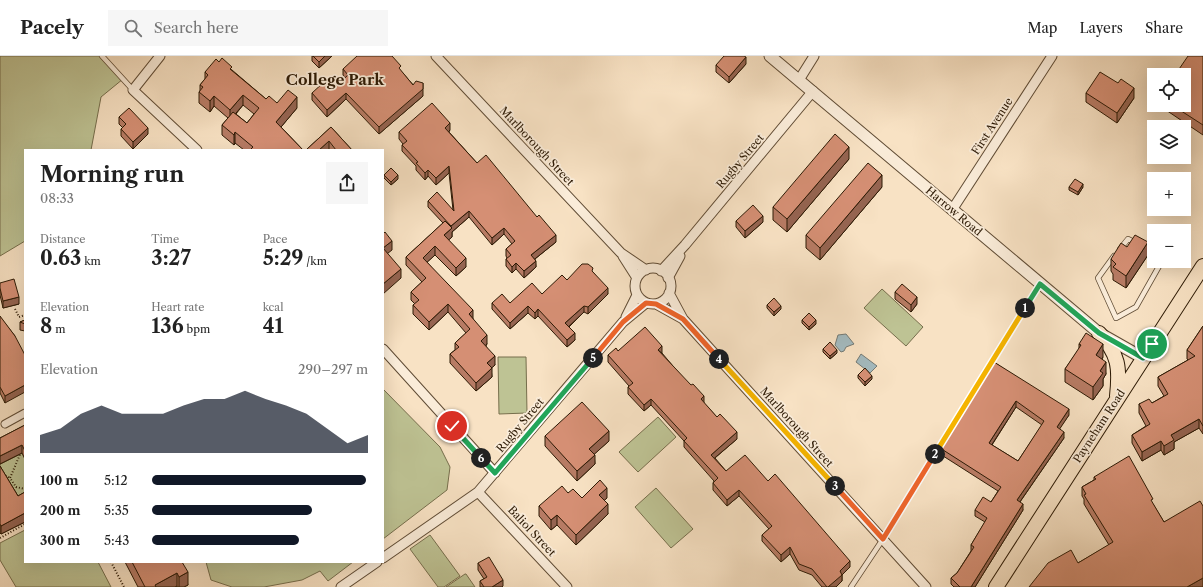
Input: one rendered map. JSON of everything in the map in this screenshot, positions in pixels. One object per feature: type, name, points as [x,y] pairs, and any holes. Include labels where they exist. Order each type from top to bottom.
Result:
[{"type":"main road","name":"Payneham Road","points":[[996,587],[1203,266]]},
{"type":"main road","points":[[1099,333],[1111,345],[1117,359],[1117,399]]},
{"type":"street","points":[[160,56],[133,90],[196,149]]},
{"type":"street","name":"Marlborough Street","points":[[436,56],[621,253],[637,278]]},
{"type":"street","name":"Harrow Road","points":[[770,56],[1099,333],[1143,358]]},
{"type":"street","points":[[799,80],[814,56]]},
{"type":"street","name":"First Avenue","points":[[952,210],[1052,56]]},
{"type":"street","name":"Rugby Street","points":[[661,271],[685,245],[813,91]]},
{"type":"street","name":"Rugby Street","points":[[668,278],[685,245]]},
{"type":"street","name":"Marlborough Street","points":[[621,253],[646,270]]},
{"type":"street","points":[[656,269],[661,271],[668,278],[671,286],[669,293],[662,302],[656,304],[646,303],[637,295],[635,284],[637,278],[646,270],[656,269]]},
{"type":"street","name":"Marlborough Street","points":[[669,293],[683,319],[926,587]]},
{"type":"street","name":"Rugby Street","points":[[623,322],[637,295]]},
{"type":"street","name":"Rugby Street","points":[[384,557],[478,492],[623,322],[646,303]]},
{"type":"street","name":"Marlborough Street","points":[[656,304],[683,319]]},
{"type":"street","points":[[384,349],[495,473]]},
{"type":"street","points":[[4,424],[24,414]]},
{"type":"street","name":"Baliol Street","points":[[478,492],[567,587]]},
{"type":"street","points":[[341,587],[376,563]]},
{"type":"lane","points":[[102,56],[133,90]]},
{"type":"lane","points":[[1147,250],[1128,238],[1098,278],[1116,318],[1136,307],[1158,268]]},
{"type":"lane","points":[[851,587],[883,539],[1040,284]]},
{"type":"path","points":[[15,309],[22,323]]},
{"type":"path","points":[[20,318],[24,316]]},
{"type":"path","points":[[10,478],[22,453],[18,447]]},
{"type":"path","points":[[0,473],[10,478],[16,487],[24,489]]},
{"type":"path","points":[[14,494],[16,487]]},
{"type":"path","points":[[0,538],[24,525]]},
{"type":"path","points":[[112,563],[124,587]]},
{"type":"green space","points":[[0,56],[102,56],[123,79],[101,97],[91,149],[24,149],[24,242],[0,256]]},
{"type":"green space","points":[[882,289],[923,327],[906,346],[864,308]]},
{"type":"green space","points":[[498,357],[526,357],[527,413],[499,414]]},
{"type":"green space","points":[[384,390],[440,447],[450,467],[447,490],[384,538]]},
{"type":"green space","points":[[658,417],[676,437],[638,472],[619,452]]},
{"type":"green space","points":[[22,453],[24,457],[24,502],[11,508],[0,482],[0,464]]},
{"type":"green space","points":[[656,488],[693,529],[671,548],[635,507]]},
{"type":"green space","points":[[24,531],[24,563],[99,563],[111,587],[16,587],[0,560],[0,543]]},
{"type":"green space","points":[[430,535],[460,576],[444,587],[438,587],[410,549]]},
{"type":"green space","points":[[206,563],[352,563],[328,581],[320,571],[302,580],[264,587],[232,587],[211,580]]},
{"type":"green space","points":[[465,574],[475,587],[446,587]]},
{"type":"water","points":[[846,334],[854,344],[846,347],[844,351],[841,352],[835,345],[838,335]]},
{"type":"water","points":[[861,354],[877,366],[870,373],[856,362]]},
{"type":"building","points":[[313,56],[325,56],[319,62]]},
{"type":"building","points":[[357,56],[392,56],[401,66],[399,68],[413,85],[416,81],[423,83],[423,89],[379,127],[346,93],[327,110],[312,93],[324,82],[332,90],[348,75],[343,69]]},
{"type":"building","points":[[724,56],[746,57],[729,77],[716,65]]},
{"type":"building","points":[[1188,56],[1203,56],[1203,125],[1183,112],[1191,112],[1191,68],[1180,68]]},
{"type":"building","points":[[222,58],[232,67],[230,69],[266,99],[269,96],[277,103],[288,90],[297,97],[276,122],[302,149],[251,149],[253,147],[235,132],[234,135],[222,125],[233,112],[247,123],[259,108],[243,95],[230,110],[214,96],[210,101],[199,92],[203,87],[200,85],[208,75],[205,72],[216,59],[219,62]]},
{"type":"building","points":[[1100,72],[1118,83],[1121,79],[1134,88],[1117,113],[1086,93]]},
{"type":"building","points":[[432,103],[450,123],[445,128],[477,163],[486,155],[537,217],[539,215],[556,235],[531,255],[536,261],[524,271],[516,263],[512,267],[506,259],[511,255],[506,249],[515,241],[504,228],[492,238],[469,211],[451,226],[428,201],[437,192],[454,211],[449,166],[436,178],[428,170],[425,173],[416,163],[418,162],[402,145],[407,141],[399,132]]},
{"type":"building","points":[[129,108],[148,128],[133,142],[121,129],[126,124],[119,117]]},
{"type":"building","points":[[331,127],[351,149],[335,149],[329,141],[320,149],[307,149]]},
{"type":"building","points":[[835,134],[849,147],[787,219],[773,207]]},
{"type":"building","points":[[868,163],[882,175],[820,248],[806,235]]},
{"type":"building","points":[[391,168],[398,175],[391,182],[384,175]]},
{"type":"building","points":[[1075,179],[1083,184],[1078,192],[1069,187]]},
{"type":"building","points":[[753,205],[763,216],[745,231],[736,221]]},
{"type":"building","points":[[445,221],[452,228],[444,235],[466,258],[456,268],[435,246],[423,258],[473,310],[469,314],[487,335],[481,341],[495,356],[487,363],[492,368],[476,383],[450,354],[459,347],[455,343],[470,329],[448,304],[429,322],[413,305],[419,300],[411,292],[426,278],[406,257]]},
{"type":"building","points":[[385,232],[392,241],[384,247]]},
{"type":"building","points":[[1135,235],[1147,241],[1126,276],[1113,267],[1116,264],[1111,259],[1121,243],[1127,247]]},
{"type":"building","points":[[384,249],[401,269],[384,283]]},
{"type":"building","points":[[582,264],[588,264],[593,268],[592,271],[608,288],[588,307],[584,306],[565,323],[575,333],[567,340],[538,309],[535,313],[528,306],[510,323],[492,303],[502,294],[510,303],[532,283],[542,294],[562,275],[567,280]]},
{"type":"building","points":[[14,279],[19,297],[3,301],[0,283]]},
{"type":"building","points":[[902,284],[917,297],[911,305],[895,292]]},
{"type":"building","points":[[774,298],[781,306],[774,312],[767,305]]},
{"type":"building","points":[[809,313],[816,320],[809,327],[802,320]]},
{"type":"building","points":[[0,316],[15,336],[24,353],[24,386],[5,396],[0,387]]},
{"type":"building","points":[[1203,326],[1203,426],[1199,419],[1171,435],[1174,440],[1164,446],[1161,441],[1142,452],[1132,435],[1150,424],[1139,404],[1149,399],[1152,403],[1168,394],[1158,377],[1195,356],[1187,350]]},
{"type":"building","points":[[645,327],[662,346],[658,350],[691,385],[693,384],[704,396],[701,399],[717,417],[720,414],[737,432],[711,455],[726,471],[745,455],[768,481],[775,474],[850,561],[840,571],[842,575],[828,587],[812,569],[799,564],[790,547],[781,555],[762,535],[772,526],[739,490],[727,500],[713,483],[718,478],[684,441],[687,438],[651,399],[644,405],[628,387],[633,383],[608,355],[616,348],[618,351]]},
{"type":"building","points":[[1086,333],[1103,344],[1096,355],[1106,362],[1100,371],[1103,373],[1093,387],[1065,369],[1081,345],[1079,344]]},
{"type":"building","points":[[830,342],[837,350],[830,356],[823,349]]},
{"type":"building","points":[[994,362],[1069,409],[1057,427],[1064,432],[1017,500],[1023,504],[971,587],[960,587],[951,578],[957,573],[974,547],[971,545],[987,518],[975,510],[983,497],[991,502],[1001,487],[940,448]],"holes":[[[1016,401],[1044,421],[1018,461],[989,443]]]},
{"type":"building","points":[[865,368],[872,376],[865,382],[858,375]]},
{"type":"building","points":[[582,402],[609,431],[589,449],[595,455],[577,471],[545,436]]},
{"type":"building","points":[[24,426],[24,449],[22,445],[0,456],[0,438]]},
{"type":"building","points":[[1129,456],[1164,522],[1200,501],[1203,506],[1203,578],[1187,587],[1029,587],[1048,563],[1071,550],[1078,563],[1113,542],[1084,495],[1086,494],[1082,487],[1096,479],[1094,477]]},
{"type":"building","points":[[0,466],[18,496],[24,493],[24,514],[1,526]]},
{"type":"building","points":[[600,480],[607,488],[599,495],[608,504],[576,535],[557,515],[551,520],[539,506],[562,486],[568,493],[573,489],[582,498]]},
{"type":"building","points":[[489,557],[503,580],[492,587],[484,587],[480,581],[487,577],[478,563]]},
{"type":"building","points":[[133,563],[183,563],[188,572],[179,577],[177,573],[155,585],[156,587],[145,587]]},
{"type":"district","name":"College Park","points":[[335,80]]},
{"type":"route","points":[[452,426],[495,473],[623,322],[646,303],[656,304],[683,319],[883,539],[1040,284],[1099,333],[1127,347],[1143,358],[1152,344]]}]
